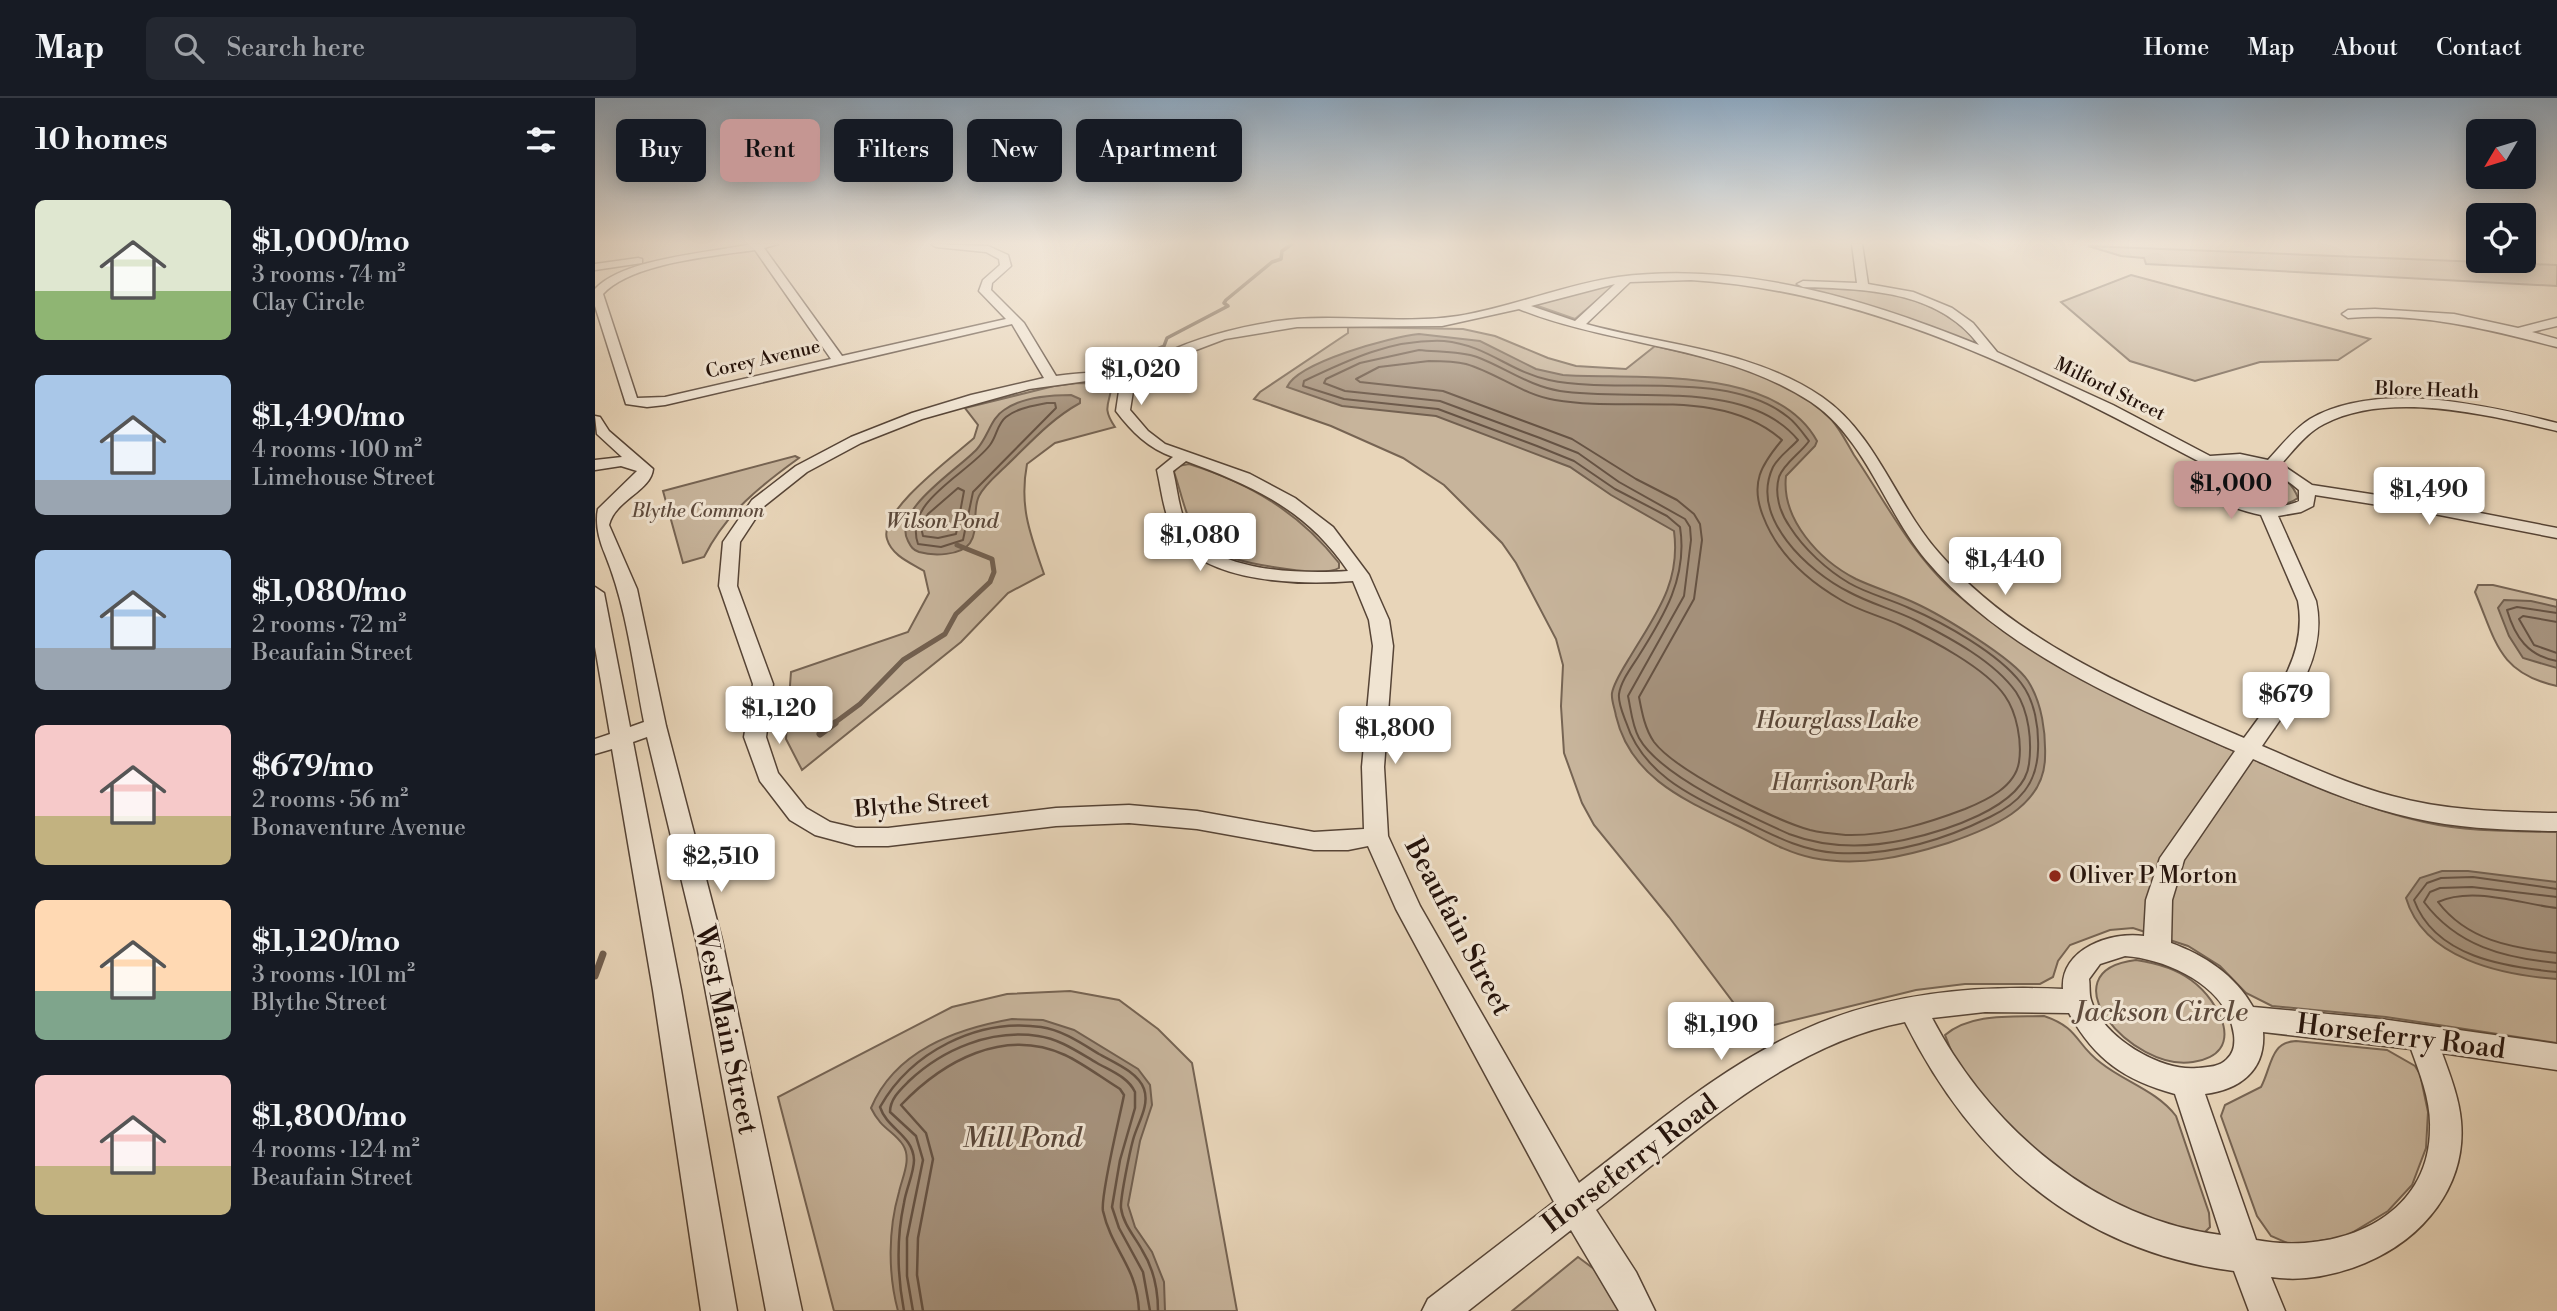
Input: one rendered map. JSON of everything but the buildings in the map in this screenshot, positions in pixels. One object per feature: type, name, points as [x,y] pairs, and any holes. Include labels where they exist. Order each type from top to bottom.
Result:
[{"type":"street","points":[[595,340],[610,337],[600,301]]},
{"type":"street","points":[[796,301],[839,361]]},
{"type":"street","points":[[995,301],[1015,320],[1052,380]]},
{"type":"street","name":"Milford Street","points":[[1134,378],[1157,362],[1187,348],[1276,325],[1307,322],[1427,324],[1472,317],[1535,301]]},
{"type":"street","points":[[1577,326],[1604,301]]},
{"type":"street","name":"Milford Street","points":[[1827,301],[1870,312],[1995,357],[2091,400],[2207,460]]},
{"type":"street","name":"Milford Street","points":[[1919,301],[1950,312],[1971,328],[1995,357]]},
{"type":"street","points":[[1519,305],[1577,326],[1717,355],[1761,370],[1798,388],[1828,408],[1845,425],[1926,549],[1979,601],[2031,640],[2132,696],[2362,795],[2414,810],[2469,818],[2557,822]]},
{"type":"street","points":[[2348,314],[2373,312],[2433,315],[2519,332],[2557,343]]},
{"type":"street","name":"Corey Avenue","points":[[610,337],[629,398],[641,403],[665,401],[1015,320]]},
{"type":"street","points":[[2519,332],[2557,322]]},
{"type":"street","name":"Blythe Street","points":[[1134,378],[1083,377],[1052,380],[941,408],[859,438],[807,465],[760,501],[742,522],[727,553],[726,577],[763,684],[755,737],[773,785],[798,814],[811,823],[856,837],[888,837],[1056,817],[1129,814],[1198,820],[1314,841],[1348,841],[1376,836]]},
{"type":"street","name":"Beaufain Street","points":[[1134,378],[1123,398],[1126,416],[1153,443],[1244,477],[1289,501],[1327,531],[1360,575],[1379,620],[1383,646],[1373,767],[1376,836],[1409,909],[1574,1205],[1627,1288],[1637,1311]]},
{"type":"street","name":"Blore Heath","points":[[2271,465],[2319,420],[2335,413],[2369,407],[2447,407],[2504,415],[2557,428]]},
{"type":"street","points":[[595,420],[639,473]]},
{"type":"street","points":[[1183,456],[1168,465],[1165,472],[1184,535],[1207,555],[1237,566],[1280,574],[1331,578],[1360,575]]},
{"type":"street","points":[[2307,489],[2308,499],[2302,506],[2291,510],[2268,511],[2242,505],[2213,491],[2199,472],[2207,460],[2238,458],[2271,465],[2287,472],[2307,489],[2429,508],[2557,533]]},
{"type":"street","points":[[595,465],[621,462],[639,473]]},
{"type":"street","points":[[595,501],[617,494],[639,473]]},
{"type":"street","name":"West Main Street","points":[[639,473],[601,521],[625,576],[655,726],[709,940],[784,1311]]},
{"type":"street","points":[[2157,948],[2159,900],[2172,858],[2290,690],[2305,657],[2310,616],[2301,583],[2268,511]]},
{"type":"street","name":"West Main Street","points":[[595,593],[607,743],[667,990],[719,1311]]},
{"type":"street","points":[[607,743],[655,726]]},
{"type":"street","points":[[2125,945],[2157,948],[2193,964],[2209,975],[2224,988],[2244,1018],[2248,1030],[2248,1052],[2236,1071],[2214,1081],[2186,1083],[2150,1073],[2116,1054],[2095,1034],[2077,1001],[2076,976],[2080,966],[2098,950],[2125,945]]},
{"type":"street","name":"Horseferry Road","points":[[1440,1311],[1574,1205],[1727,1090],[1777,1056],[1838,1028],[1912,1007],[1985,1000],[2077,1001]]},
{"type":"street","points":[[1912,1007],[1965,1099],[1997,1136],[2038,1172],[2089,1205],[2141,1232],[2192,1248],[2290,1262],[2354,1252],[2388,1235],[2425,1202],[2440,1167],[2446,1131],[2439,1090],[2422,1038]]},
{"type":"street","name":"Horseferry Road","points":[[2244,1018],[2422,1038],[2557,1057]]},
{"type":"street","points":[[2186,1083],[2245,1256],[2267,1311]]},
{"type":"green space","points":[[1551,301],[1597,301],[1575,319],[1535,305]]},
{"type":"green space","points":[[1834,301],[1914,301],[1939,311],[1959,324],[1977,341],[1968,343]]},
{"type":"green space","points":[[2227,301],[2370,339],[2338,360],[2260,362],[2195,381],[2130,361],[2061,302]]},
{"type":"green space","name":"Harrison Park","points":[[1348,327],[1463,329],[1495,336],[1548,358],[1576,366],[1626,369],[1655,346],[1725,363],[1773,379],[1814,403],[1831,419],[1899,525],[1936,574],[1982,615],[2050,660],[2123,700],[2197,735],[2351,800],[2399,816],[2457,828],[2557,832],[2557,1043],[2386,1017],[2272,1006],[2246,993],[2220,966],[2188,946],[2133,928],[2110,930],[2070,945],[2058,961],[2053,977],[2040,984],[1965,984],[1916,990],[1754,1030],[1669,917],[1594,825],[1582,803],[1564,753],[1561,706],[1563,665],[1556,639],[1516,563],[1502,543],[1444,485],[1403,458],[1331,426],[1254,399],[1260,392],[1348,333]]},
{"type":"green space","points":[[1077,383],[1112,384],[1107,410],[1115,427],[1055,443],[1027,464],[1025,507],[1030,533],[1044,574],[1008,593],[961,642],[802,770],[786,739],[791,672],[908,632],[929,593],[924,571],[889,545],[887,527],[905,499],[974,438],[978,425],[965,408]]},
{"type":"green space","name":"Blythe Common","points":[[795,456],[799,458],[758,490],[733,514],[704,557],[683,563],[663,491]]},
{"type":"green space","points":[[2226,463],[2258,467],[2278,474],[2293,488],[2298,498],[2280,505],[2269,505],[2234,498],[2217,487],[2209,472],[2213,467]]},
{"type":"green space","points":[[1189,464],[1233,480],[1272,502],[1308,529],[1339,563],[1339,568],[1331,571],[1303,571],[1270,566],[1232,558],[1213,548],[1193,527],[1174,472],[1178,466]]},
{"type":"green space","points":[[2478,585],[2493,585],[2557,600],[2557,686],[2522,673],[2502,652],[2475,592]]},
{"type":"green space","name":"Jackson Circle","points":[[2136,960],[2172,969],[2202,989],[2219,1013],[2223,1026],[2224,1038],[2220,1049],[2210,1057],[2193,1062],[2169,1061],[2145,1052],[2124,1037],[2107,1019],[2098,1000],[2098,982],[2110,968]]},
{"type":"green space","points":[[1070,991],[1119,1000],[1158,1029],[1192,1063],[1237,1311],[834,1311],[778,1097],[952,1007],[1007,994]]},
{"type":"green space","points":[[2044,1016],[2071,1031],[2101,1063],[2160,1100],[2176,1116],[2209,1213],[2210,1227],[2204,1233],[2192,1233],[2121,1209],[2030,1152],[1960,1073],[1945,1035],[1955,1028],[1992,1018]]},
{"type":"green space","points":[[2287,1042],[2387,1050],[2415,1066],[2420,1074],[2428,1112],[2426,1148],[2412,1185],[2388,1211],[2345,1237],[2292,1245],[2271,1236],[2257,1216],[2221,1116],[2225,1105],[2261,1087],[2276,1050]]},
{"type":"green space","points":[[1578,1257],[1594,1269],[1622,1311],[1512,1311]]},
{"type":"water","name":"Hourglass Lake","points":[[1419,334],[1480,341],[1536,369],[1563,375],[1665,378],[1738,388],[1770,399],[1797,416],[1817,441],[1786,476],[1786,492],[1796,522],[1816,549],[1842,571],[1942,617],[1993,649],[2020,672],[2037,699],[2044,728],[2045,758],[2042,775],[2035,790],[2025,803],[2011,814],[1964,837],[1898,856],[1864,861],[1830,861],[1782,848],[1696,805],[1661,783],[1633,755],[1623,737],[1612,696],[1617,679],[1657,612],[1670,583],[1674,567],[1674,531],[1611,495],[1570,467],[1436,416],[1342,406],[1287,387],[1308,369],[1326,360],[1368,345]]},
{"type":"water","name":"Wilson Pond","points":[[1071,395],[1080,399],[1080,403],[1042,431],[982,492],[976,507],[973,538],[966,547],[954,553],[939,554],[919,552],[912,548],[905,529],[909,516],[929,491],[977,449],[1000,413],[1027,400]]},
{"type":"water","points":[[2504,600],[2531,601],[2557,607],[2557,668],[2523,658],[2509,636],[2498,608]]},
{"type":"water","points":[[2442,871],[2468,871],[2557,882],[2557,979],[2490,968],[2447,949],[2429,936],[2415,919],[2406,898],[2420,878]]},
{"type":"water","name":"Mill Pond","points":[[1012,1019],[1043,1020],[1074,1030],[1138,1069],[1150,1085],[1152,1105],[1140,1141],[1128,1205],[1135,1227],[1152,1252],[1164,1282],[1165,1311],[898,1311],[892,1282],[891,1237],[907,1156],[903,1145],[879,1121],[871,1108],[895,1071],[911,1057],[969,1029]]},
{"type":"waterway","points":[[1117,365],[1164,346],[1167,338],[1228,306],[1224,303],[1226,301]]},
{"type":"waterway","points":[[833,724],[860,704],[903,660],[945,634],[956,614],[990,582],[994,572],[992,559],[957,545]]},
{"type":"waterway","points":[[820,734],[835,723]]},
{"type":"waterway","points":[[595,976],[603,954]]},
{"type":"place","name":"Oliver P Morton","points":[[2055,876]]}]
